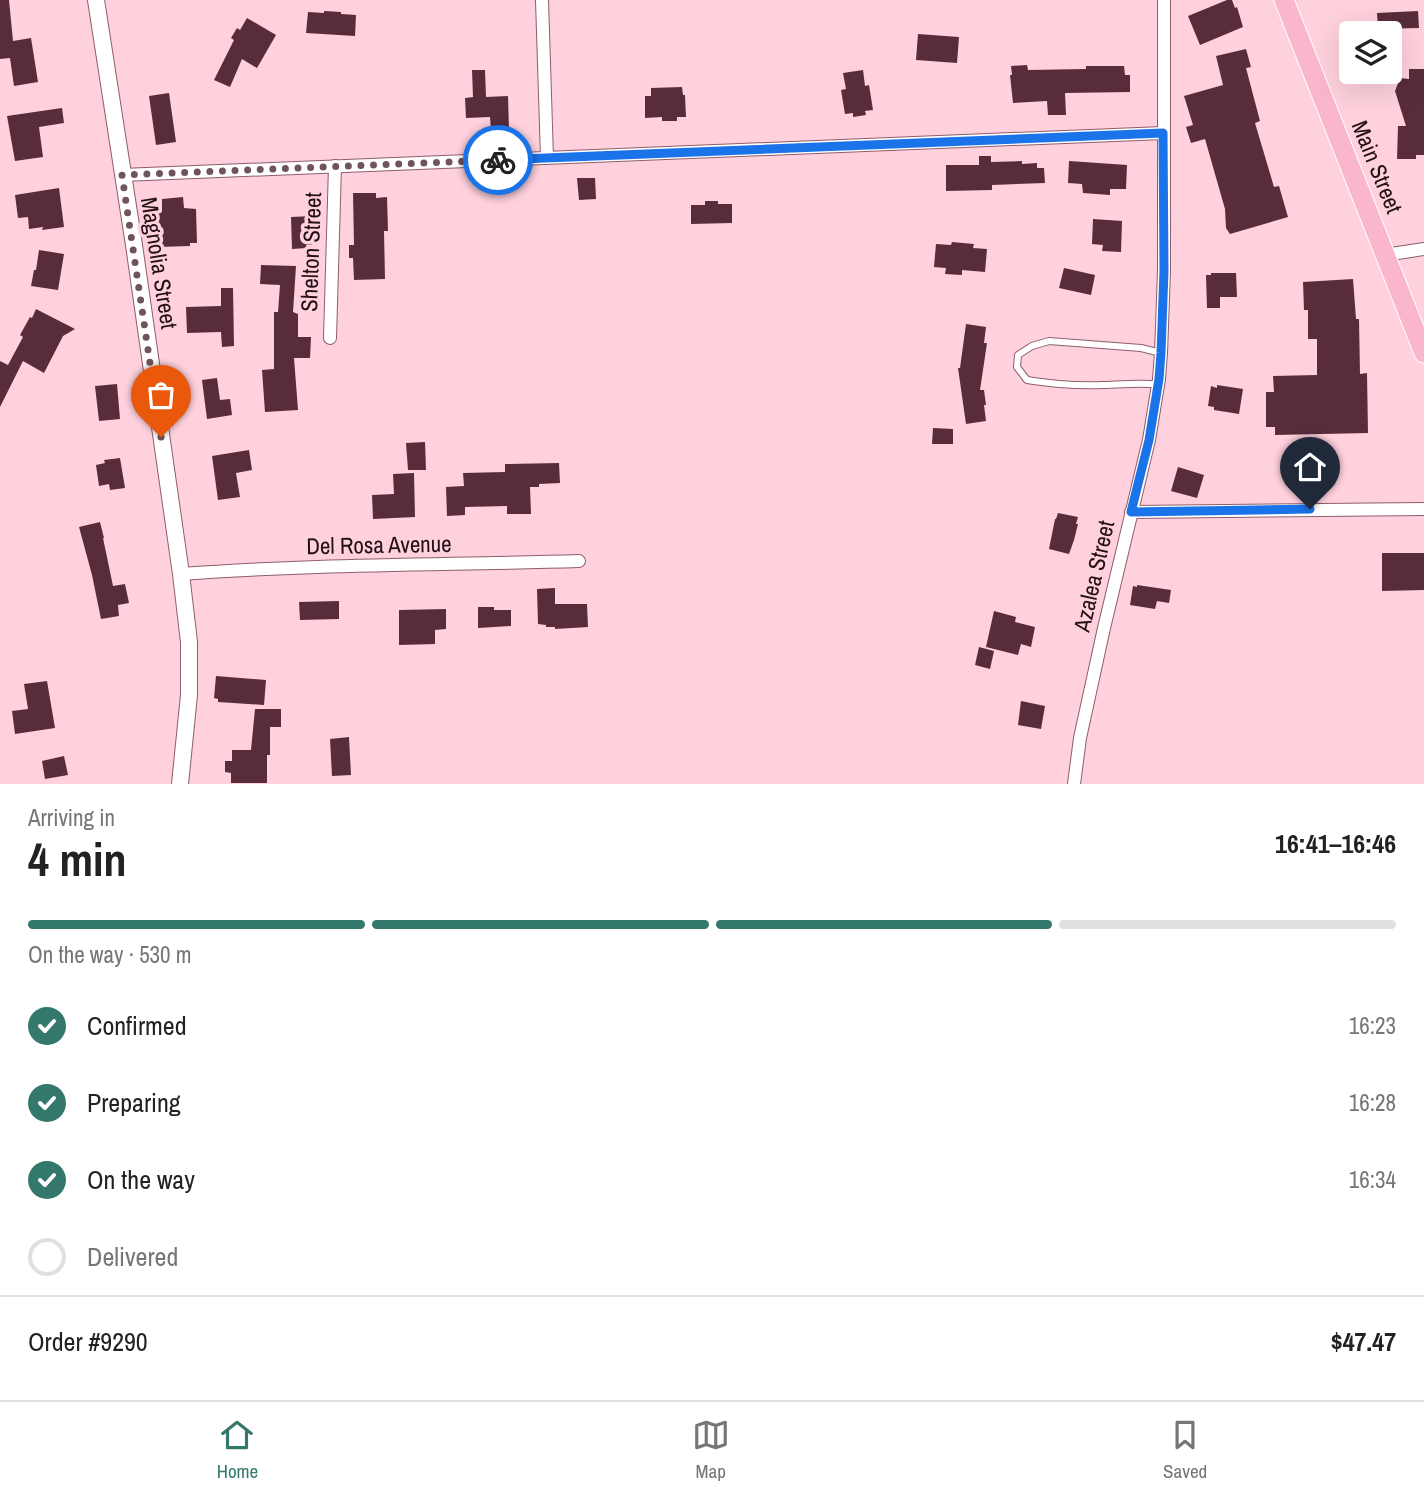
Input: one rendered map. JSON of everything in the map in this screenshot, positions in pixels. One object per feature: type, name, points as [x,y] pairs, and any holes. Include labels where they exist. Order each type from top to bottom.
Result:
[{"type":"main road","name":"Main Street","points":[[1284,0],[1424,352]]},
{"type":"street","name":"Magnolia Street","points":[[96,0],[189,642],[189,695],[180,784]]},
{"type":"street","points":[[541,0],[547,158]]},
{"type":"street","name":"Azalea Street","points":[[1074,784],[1080,738],[1149,440],[1158,385],[1164,257],[1164,0]]},
{"type":"street","points":[[122,175],[1163,133]]},
{"type":"street","name":"Shelton Street","points":[[330,338],[335,166]]},
{"type":"street","points":[[1385,255],[1424,249]]},
{"type":"street","points":[[1131,512],[1424,509]]},
{"type":"street","name":"Del Rosa Avenue","points":[[181,574],[334,566],[579,561]]},
{"type":"lane","points":[[1158,385],[1047,383],[1027,380],[1017,367],[1018,355],[1032,346],[1049,341],[1141,348],[1161,353]]},
{"type":"building","points":[[0,0],[9,0],[13,41],[31,38],[38,82],[14,86],[10,58],[0,59]]},
{"type":"building","points":[[1232,0],[1235,8],[1237,7],[1243,27],[1200,45],[1188,16]]},
{"type":"building","points":[[1418,11],[1419,28],[1402,28],[1402,21],[1378,21],[1377,13]]},
{"type":"building","points":[[308,12],[356,15],[355,36],[306,33]]},
{"type":"building","points":[[247,18],[276,35],[257,68],[242,59],[230,87],[214,80],[234,40],[231,38]]},
{"type":"building","points":[[918,34],[959,37],[957,63],[916,60]]},
{"type":"building","points":[[1246,49],[1251,67],[1246,68],[1260,121],[1255,123],[1274,187],[1279,186],[1288,217],[1230,234],[1226,228],[1225,209],[1205,139],[1191,143],[1186,127],[1193,125],[1184,96],[1223,85],[1216,56]]},
{"type":"building","points":[[1027,65],[1028,70],[1124,66],[1125,75],[1130,75],[1130,92],[1065,93],[1066,115],[1048,115],[1047,101],[1013,103],[1011,66]]},
{"type":"building","points":[[1409,69],[1424,69],[1424,155],[1416,155],[1416,159],[1397,159],[1398,126],[1406,126],[1395,91],[1398,84],[1402,84],[1402,78],[1409,79]]},
{"type":"building","points":[[472,70],[485,70],[486,97],[508,96],[509,129],[491,130],[490,117],[466,118],[465,98],[473,97]]},
{"type":"building","points":[[863,70],[865,86],[869,85],[873,110],[865,111],[866,115],[853,117],[853,113],[845,114],[841,90],[846,89],[843,73]]},
{"type":"building","points":[[682,87],[686,117],[677,117],[677,121],[662,121],[662,117],[645,118],[645,96],[651,96],[651,88]]},
{"type":"building","points":[[169,93],[176,142],[156,145],[149,96]]},
{"type":"building","points":[[62,108],[64,123],[39,127],[43,157],[15,161],[7,116]]},
{"type":"building","points":[[979,156],[991,156],[991,162],[1037,163],[1037,168],[1044,168],[1045,183],[992,185],[992,190],[946,191],[946,165],[979,165]]},
{"type":"building","points":[[1069,161],[1127,165],[1126,189],[1110,189],[1110,195],[1083,193],[1082,184],[1068,183]]},
{"type":"building","points":[[577,178],[595,178],[596,199],[579,200]]},
{"type":"building","points":[[59,188],[64,227],[29,229],[28,217],[18,218],[15,195]]},
{"type":"building","points":[[353,193],[376,193],[376,198],[387,197],[388,231],[384,231],[385,279],[354,280],[353,258],[349,258],[349,245],[354,245]]},
{"type":"building","points":[[183,197],[184,208],[196,209],[197,243],[190,243],[190,246],[159,247],[156,210],[162,210],[162,199]]},
{"type":"building","points":[[705,201],[732,204],[732,223],[691,224],[691,205],[705,205]]},
{"type":"building","points":[[313,216],[314,244],[306,245],[307,248],[292,249],[291,217]]},
{"type":"building","points":[[1093,219],[1122,221],[1121,252],[1102,251],[1103,245],[1092,244]]},
{"type":"building","points":[[952,242],[974,244],[973,248],[987,249],[985,272],[962,270],[962,275],[945,274],[946,268],[934,267],[936,244],[951,245]]},
{"type":"building","points":[[39,250],[64,254],[58,290],[31,286]]},
{"type":"building","points":[[261,265],[296,266],[293,312],[298,314],[298,337],[311,337],[310,358],[294,358],[298,410],[265,412],[262,370],[274,369],[274,312],[278,312],[280,285],[260,284]]},
{"type":"building","points":[[1064,268],[1095,275],[1091,295],[1059,288]]},
{"type":"building","points":[[1236,273],[1237,297],[1220,297],[1220,308],[1207,308],[1206,275]]},
{"type":"building","points":[[1353,279],[1356,319],[1359,319],[1360,374],[1367,373],[1368,433],[1275,435],[1275,427],[1266,427],[1266,392],[1274,392],[1273,376],[1317,375],[1317,339],[1308,339],[1308,310],[1304,310],[1303,282]]},
{"type":"building","points":[[221,288],[233,288],[234,346],[222,347],[221,332],[187,333],[186,307],[221,306]]},
{"type":"building","points":[[36,309],[75,329],[63,336],[44,373],[23,361],[0,407],[0,361],[8,365],[23,337],[20,335]]},
{"type":"building","points":[[966,324],[986,327],[984,343],[987,343],[980,390],[984,390],[986,421],[966,424],[958,368]]},
{"type":"building","points":[[217,378],[220,400],[230,399],[232,415],[207,419],[202,380]]},
{"type":"building","points":[[117,384],[120,419],[99,421],[95,386]]},
{"type":"building","points":[[1217,385],[1243,389],[1239,414],[1214,410],[1214,407],[1208,406],[1211,386],[1217,388]]},
{"type":"building","points":[[933,428],[953,429],[953,444],[932,444]]},
{"type":"building","points":[[425,442],[426,470],[408,470],[406,443]]},
{"type":"building","points":[[249,450],[252,470],[236,473],[240,497],[218,500],[212,456]]},
{"type":"building","points":[[120,458],[125,488],[110,490],[109,484],[99,486],[96,465],[105,463],[104,460]]},
{"type":"building","points":[[559,463],[560,483],[530,487],[531,514],[507,514],[507,506],[465,507],[465,515],[447,516],[446,487],[464,486],[463,473],[505,472],[505,464]]},
{"type":"building","points":[[1178,467],[1204,475],[1197,498],[1171,491]]},
{"type":"building","points":[[414,473],[415,517],[373,519],[372,495],[394,494],[393,474]]},
{"type":"building","points":[[1058,513],[1078,517],[1069,554],[1049,549]]},
{"type":"building","points":[[100,522],[113,586],[125,584],[129,603],[118,605],[119,616],[101,619],[79,527]]},
{"type":"building","points":[[1382,553],[1424,553],[1424,590],[1382,591]]},
{"type":"building","points":[[1133,586],[1171,590],[1169,603],[1157,601],[1155,609],[1130,605]]},
{"type":"building","points":[[555,588],[555,604],[587,604],[588,627],[555,629],[538,624],[537,589]]},
{"type":"building","points":[[339,601],[339,619],[300,620],[299,602]]},
{"type":"building","points":[[478,607],[511,610],[511,626],[478,628]]},
{"type":"building","points":[[446,609],[446,629],[435,630],[435,644],[399,645],[399,610]]},
{"type":"building","points":[[994,611],[1016,617],[1015,622],[1035,627],[1031,647],[1021,644],[1018,655],[986,647]]},
{"type":"building","points":[[979,647],[994,651],[990,669],[975,665]]},
{"type":"building","points":[[216,676],[266,680],[264,705],[218,702],[218,699],[214,698]]},
{"type":"building","points":[[47,681],[55,728],[15,734],[12,711],[28,709],[24,684]]},
{"type":"building","points":[[1021,701],[1045,706],[1041,729],[1018,725]]},
{"type":"building","points":[[255,709],[281,709],[281,727],[270,727],[267,783],[231,783],[231,773],[225,772],[225,761],[232,761],[232,750],[251,750]]},
{"type":"building","points":[[349,737],[351,775],[332,776],[330,739]]},
{"type":"building","points":[[64,756],[68,775],[45,779],[42,761]]},
{"type":"way so far","points":[[161,437],[122,175],[498,160]]},
{"type":"route","points":[[498,160],[1163,133],[1164,271],[1159,379],[1149,440],[1131,512],[1310,509]]}]
